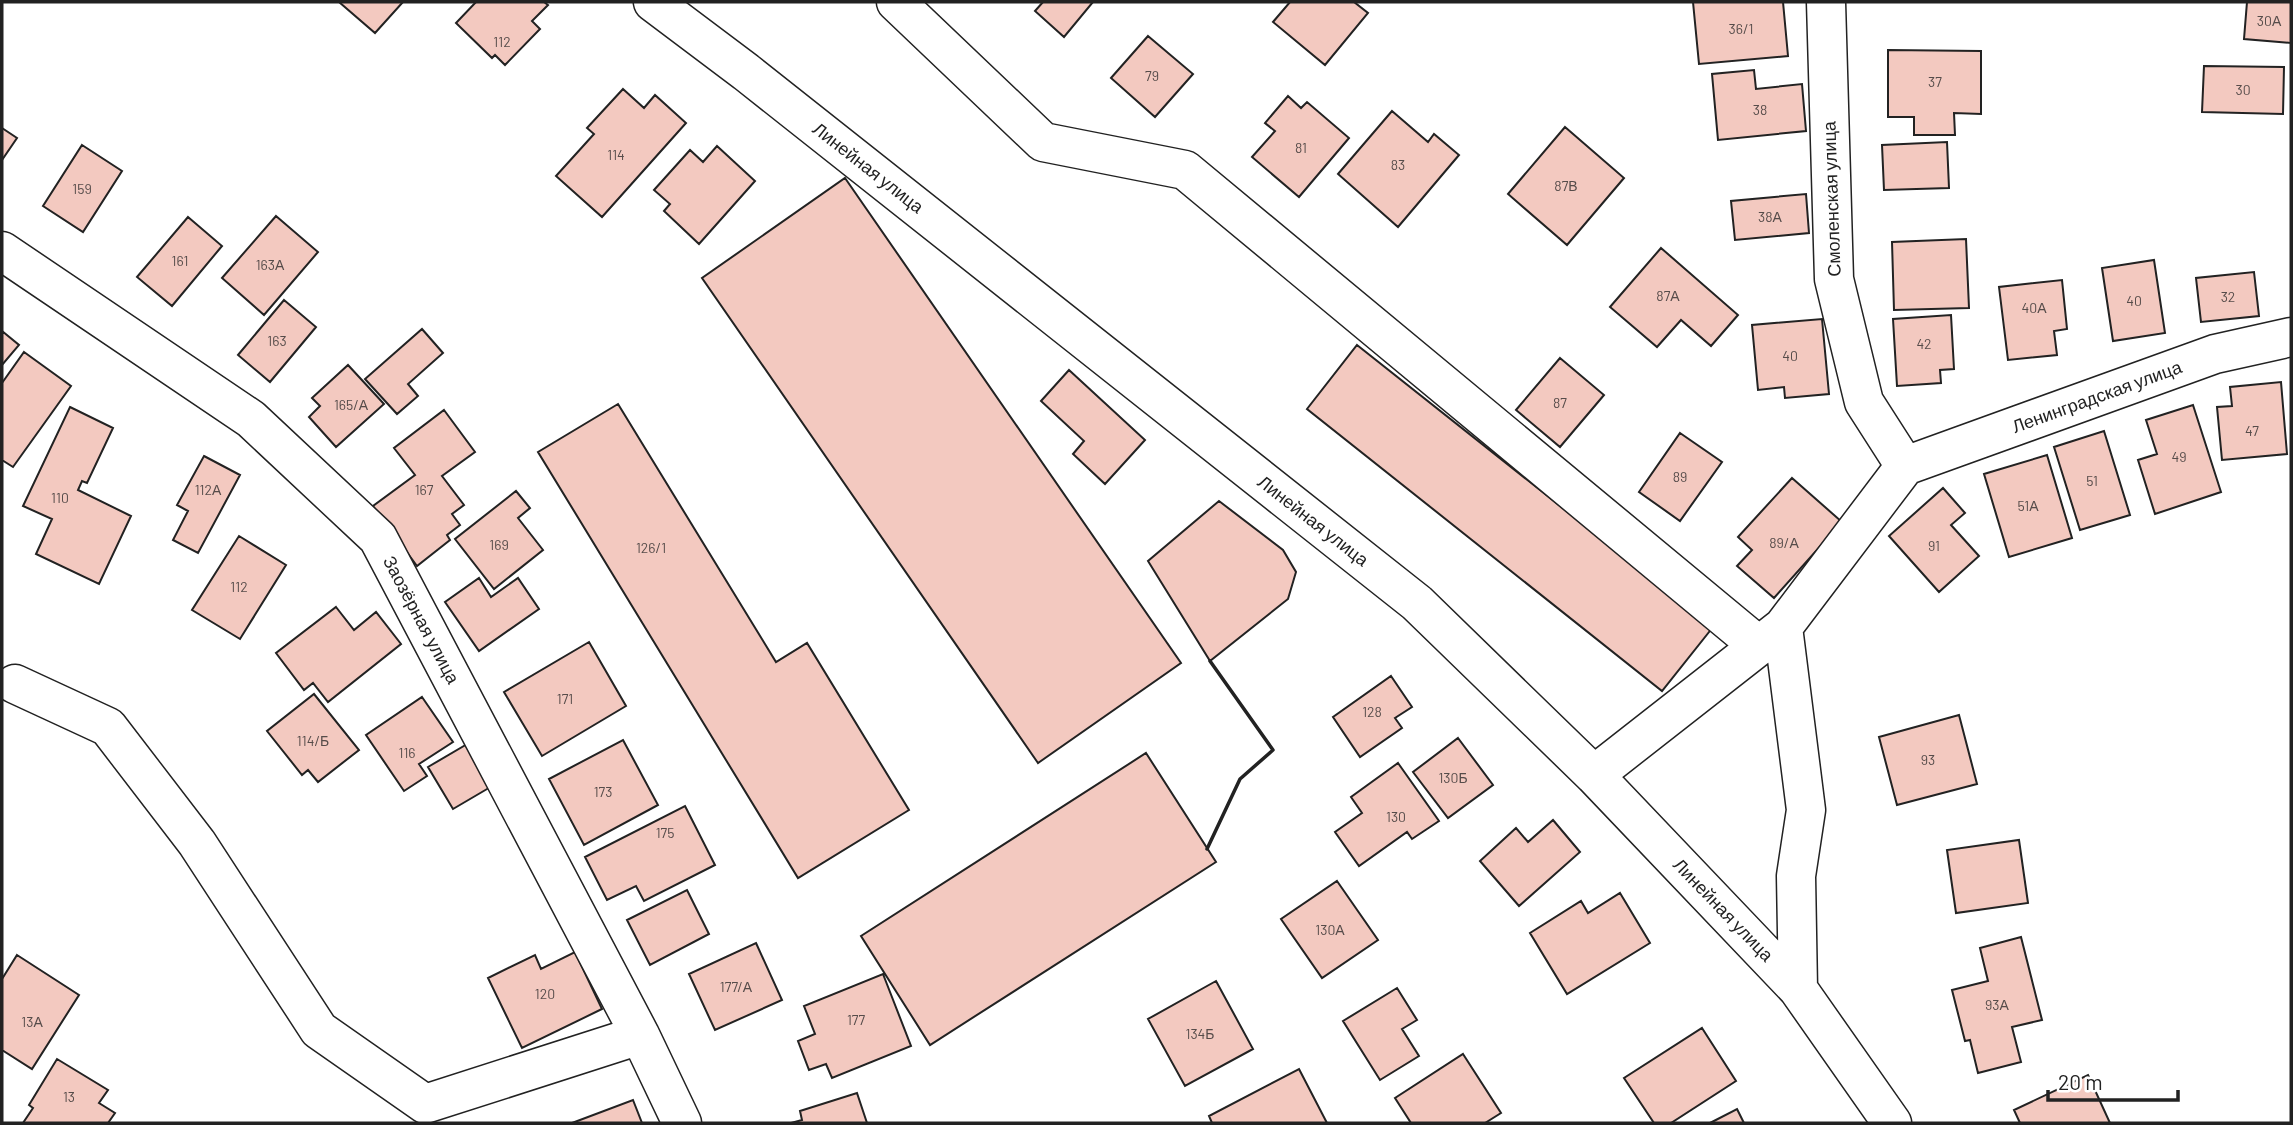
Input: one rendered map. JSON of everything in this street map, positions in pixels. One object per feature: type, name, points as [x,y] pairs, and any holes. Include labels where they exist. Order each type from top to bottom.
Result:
[{"type":"street","name":"Линейная улица","points":[[653,2],[746,72],[1417,603],[1594,775],[1798,989],[1892,1123]]},
{"type":"street","points":[[896,2],[1042,142],[1185,170],[1771,636],[1806,810],[1796,876],[1798,989]]},
{"type":"street","name":"Смоленская улица","points":[[1826,2],[1833,279],[1864,402],[1905,466]]},
{"type":"street","name":"Заозёрная улица","points":[[2,251],[251,419],[378,538],[640,1035],[682,1123]]},
{"type":"street","name":"Ленинградская улица","points":[[1905,466],[2216,354],[2291,337]]},
{"type":"street","points":[[1594,775],[1771,636],[1905,466]]},
{"type":"street","points":[[15,684],[108,727],[197,843],[319,1030],[425,1104],[640,1035]]},
{"type":"building","points":[[339,2],[403,2],[375,33]]},
{"type":"building","points":[[476,2],[544,2],[548,5],[532,21],[540,29],[505,65],[495,55],[492,58],[456,23]]},
{"type":"building","points":[[1043,2],[1093,2],[1064,37],[1035,11]]},
{"type":"building","points":[[1290,2],[1354,2],[1368,13],[1325,65],[1273,22]]},
{"type":"building","points":[[1693,2],[1783,2],[1788,56],[1699,64]]},
{"type":"building","points":[[2247,2],[2291,2],[2291,43],[2244,39]]},
{"type":"building","points":[[1148,36],[1193,74],[1155,117],[1111,78]]},
{"type":"building","points":[[1888,50],[1981,51],[1981,114],[1954,113],[1955,135],[1914,135],[1914,117],[1888,117]]},
{"type":"building","points":[[2204,66],[2284,67],[2283,114],[2202,112]]},
{"type":"building","points":[[1754,70],[1756,89],[1802,84],[1806,131],[1718,140],[1712,74]]},
{"type":"building","points":[[623,89],[644,108],[655,95],[686,123],[602,217],[556,176],[594,134],[587,128]]},
{"type":"building","points":[[1288,96],[1301,108],[1307,102],[1349,138],[1299,197],[1252,157],[1275,131],[1265,123]]},
{"type":"building","points":[[1392,111],[1428,142],[1434,134],[1459,155],[1398,227],[1338,174]]},
{"type":"building","points":[[1565,127],[1624,178],[1567,245],[1508,194]]},
{"type":"building","points":[[2,128],[17,138],[2,160]]},
{"type":"building","points":[[1947,142],[1949,188],[1884,190],[1882,145]]},
{"type":"building","points":[[82,145],[122,171],[83,232],[43,206]]},
{"type":"building","points":[[717,146],[755,181],[699,244],[664,211],[670,204],[654,190],[690,150],[703,162]]},
{"type":"building","points":[[845,178],[1181,663],[1038,763],[702,278]]},
{"type":"building","points":[[1806,194],[1809,233],[1735,240],[1731,201]]},
{"type":"building","points":[[276,216],[318,252],[264,315],[222,278]]},
{"type":"building","points":[[188,217],[222,246],[172,306],[137,277]]},
{"type":"building","points":[[1966,239],[1969,308],[1894,310],[1892,242]]},
{"type":"building","points":[[1661,248],[1738,315],[1711,346],[1681,320],[1657,347],[1610,307]]},
{"type":"building","points":[[2154,260],[2165,333],[2113,341],[2102,268]]},
{"type":"building","points":[[2254,272],[2259,316],[2201,322],[2196,278]]},
{"type":"building","points":[[2062,280],[2067,329],[2054,331],[2057,355],[2008,360],[1999,287]]},
{"type":"building","points":[[284,300],[316,327],[270,382],[238,355]]},
{"type":"building","points":[[1951,315],[1954,369],[1940,370],[1941,383],[1897,386],[1893,319]]},
{"type":"building","points":[[1822,319],[1829,394],[1785,398],[1784,387],[1758,390],[1752,325]]},
{"type":"building","points":[[422,329],[443,353],[408,384],[418,396],[397,414],[365,379]]},
{"type":"building","points":[[2,331],[19,345],[2,365]]},
{"type":"building","points":[[1357,345],[1713,627],[1662,691],[1307,409]]},
{"type":"building","points":[[24,352],[71,386],[13,467],[2,460],[2,383]]},
{"type":"building","points":[[1560,358],[1604,395],[1560,447],[1516,410]]},
{"type":"building","points":[[348,365],[384,404],[336,447],[309,417],[320,406],[312,398]]},
{"type":"building","points":[[1069,370],[1145,440],[1105,484],[1073,454],[1084,441],[1041,401]]},
{"type":"building","points":[[2281,382],[2287,454],[2222,460],[2217,407],[2232,406],[2230,387]]},
{"type":"building","points":[[618,404],[776,662],[807,643],[909,810],[798,878],[538,452]]},
{"type":"building","points":[[2193,405],[2221,492],[2155,514],[2138,460],[2157,454],[2146,420]]},
{"type":"building","points":[[70,407],[113,428],[87,483],[82,481],[78,490],[131,516],[99,584],[36,554],[52,519],[23,506]]},
{"type":"building","points":[[444,410],[475,452],[442,476],[464,505],[452,514],[460,525],[447,535],[450,540],[417,566],[373,506],[415,475],[394,448]]},
{"type":"building","points":[[2104,431],[2130,515],[2080,530],[2054,447]]},
{"type":"building","points":[[1680,433],[1722,462],[1680,521],[1639,492]]},
{"type":"building","points":[[2047,455],[2072,538],[2009,557],[1984,474]]},
{"type":"building","points":[[204,456],[240,475],[198,553],[173,540],[188,511],[177,505]]},
{"type":"building","points":[[1792,478],[1842,522],[1774,598],[1737,566],[1752,550],[1738,537]]},
{"type":"building","points":[[1943,488],[1965,513],[1951,525],[1979,556],[1939,592],[1889,536]]},
{"type":"building","points":[[516,491],[530,508],[518,518],[543,550],[494,589],[455,539]]},
{"type":"building","points":[[1219,501],[1283,550],[1296,572],[1288,599],[1210,661],[1148,561]]},
{"type":"building","points":[[239,536],[286,565],[240,639],[192,610]]},
{"type":"building","points":[[479,578],[491,597],[518,578],[539,609],[479,651],[445,602]]},
{"type":"building","points":[[336,607],[354,630],[376,612],[401,644],[328,702],[313,683],[304,690],[276,653]]},
{"type":"building","points":[[589,642],[626,706],[542,756],[504,692]]},
{"type":"building","points":[[1391,676],[1412,707],[1395,718],[1402,728],[1360,757],[1333,717]]},
{"type":"building","points":[[314,694],[359,750],[318,782],[308,770],[302,775],[267,731]]},
{"type":"building","points":[[422,697],[453,742],[419,764],[427,776],[404,791],[366,735]]},
{"type":"building","points":[[1959,715],[1977,784],[1897,805],[1879,737]]},
{"type":"building","points":[[1458,738],[1493,785],[1448,818],[1413,772]]},
{"type":"building","points":[[474,740],[499,782],[453,809],[428,767]]},
{"type":"building","points":[[623,740],[658,805],[584,845],[549,779]]},
{"type":"building","points":[[1146,753],[1216,862],[930,1045],[861,936]]},
{"type":"building","points":[[1398,763],[1439,821],[1412,839],[1407,832],[1359,866],[1335,832],[1362,813],[1351,797]]},
{"type":"building","points":[[685,806],[715,865],[644,901],[636,886],[607,900],[585,857]]},
{"type":"building","points":[[1553,820],[1580,852],[1519,906],[1480,861],[1516,828],[1528,842]]},
{"type":"building","points":[[2019,840],[2028,903],[1956,913],[1947,850]]},
{"type":"building","points":[[1337,881],[1378,940],[1322,978],[1281,919]]},
{"type":"building","points":[[687,890],[709,934],[650,965],[627,920]]},
{"type":"building","points":[[1620,893],[1650,943],[1567,994],[1530,933],[1581,901],[1588,913]]},
{"type":"building","points":[[2021,937],[2042,1020],[2012,1027],[2021,1062],[1978,1073],[1970,1040],[1965,1041],[1952,990],[1988,981],[1980,948]]},
{"type":"building","points":[[756,943],[782,1000],[715,1030],[689,974]]},
{"type":"building","points":[[575,952],[602,1009],[522,1048],[488,978],[535,955],[541,969]]},
{"type":"building","points":[[17,955],[79,995],[32,1069],[2,1050],[2,979]]},
{"type":"building","points":[[883,974],[911,1046],[832,1078],[826,1064],[809,1070],[798,1041],[815,1034],[804,1006]]},
{"type":"building","points":[[1216,981],[1253,1049],[1185,1086],[1148,1019]]},
{"type":"building","points":[[1397,988],[1417,1020],[1402,1029],[1419,1056],[1380,1080],[1343,1021]]},
{"type":"building","points":[[1702,1028],[1736,1081],[1671,1123],[1654,1123],[1624,1078]]},
{"type":"building","points":[[1463,1054],[1501,1113],[1485,1123],[1411,1123],[1395,1098]]},
{"type":"building","points":[[57,1059],[108,1090],[99,1103],[115,1113],[108,1123],[23,1123],[33,1108],[29,1105]]},
{"type":"building","points":[[1299,1069],[1327,1123],[1212,1123],[1209,1116]]},
{"type":"building","points":[[2088,1075],[2110,1123],[2020,1123],[2014,1110]]},
{"type":"building","points":[[857,1093],[867,1123],[791,1123],[802,1120],[800,1111]]},
{"type":"building","points":[[633,1100],[642,1123],[572,1123]]},
{"type":"building","points":[[1737,1109],[1744,1123],[1710,1123]]},
{"type":"wall","points":[[1207,849],[1240,779],[1273,750],[1210,661]]}]
